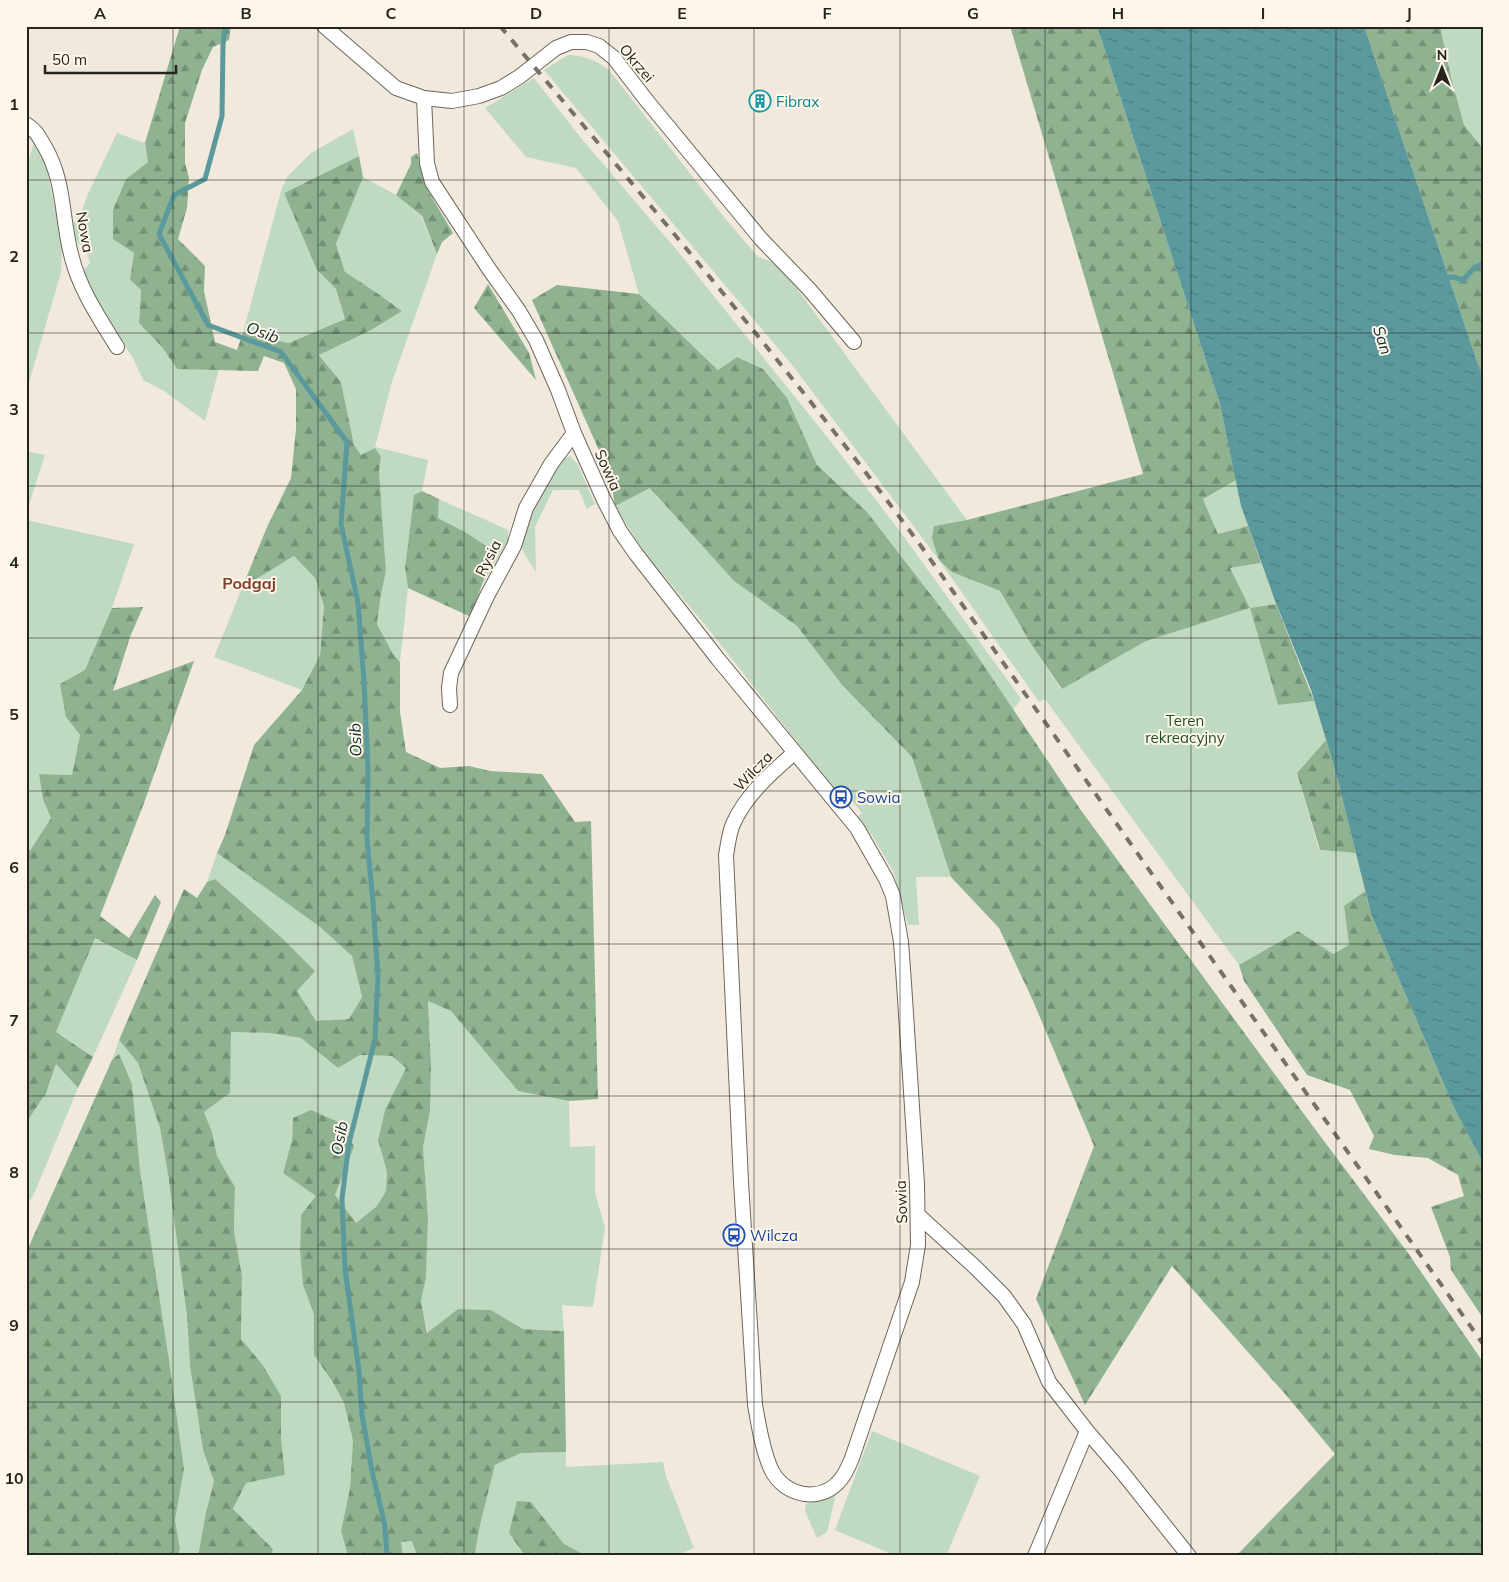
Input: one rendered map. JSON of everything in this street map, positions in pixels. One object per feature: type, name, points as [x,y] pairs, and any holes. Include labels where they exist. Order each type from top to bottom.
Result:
[{"type":"street","name":"Okrzei","points":[[324,26],[396,88],[424,98],[452,101],[479,96],[501,88],[519,77],[556,48],[571,42],[587,42],[599,46],[614,58],[761,239],[809,289],[854,342]]},
{"type":"street","name":"Sowia","points":[[424,98],[427,163],[432,182],[536,340],[552,375],[574,433],[620,531],[636,554],[794,753],[857,828],[886,878],[893,896],[901,942],[918,1215],[918,1245],[912,1282],[856,1450],[840,1480],[825,1492],[807,1495],[790,1491],[776,1478],[771,1468]]},
{"type":"street","name":"Nowa","points":[[26,124],[35,130],[52,159],[61,188],[72,260],[92,305],[117,347]]},
{"type":"street","name":"Rysia","points":[[450,705],[449,688],[451,674],[487,596],[514,546],[526,508],[551,464],[574,433]]},
{"type":"street","name":"Wilcza","points":[[771,1468],[760,1434],[755,1405],[741,1182],[726,854],[732,826],[741,808],[751,794],[794,753]]},
{"type":"street","points":[[918,1215],[1004,1296],[1024,1324],[1049,1382],[1086,1431],[1122,1472],[1189,1556]]},
{"type":"street","points":[[1035,1556],[1086,1431]]},
{"type":"green space","points":[[180,26],[231,26],[229,40],[213,47],[202,70],[185,123],[185,163],[189,178],[187,208],[178,239],[205,266],[204,291],[215,342],[237,350],[243,333],[289,343],[345,319],[336,289],[317,270],[284,193],[359,156],[363,177],[336,244],[345,272],[402,311],[373,329],[319,355],[341,382],[354,445],[361,455],[375,448],[381,457],[379,471],[386,571],[377,624],[393,654],[400,662],[400,712],[406,752],[440,768],[469,766],[490,771],[542,774],[575,822],[591,821],[598,1099],[569,1101],[518,1091],[451,1011],[428,1001],[431,1065],[430,1111],[423,1147],[428,1218],[426,1278],[421,1301],[427,1333],[458,1309],[491,1310],[523,1329],[564,1331],[566,1452],[521,1453],[495,1465],[475,1553],[479,1556],[417,1556],[412,1541],[401,1542],[403,1556],[348,1556],[341,1531],[350,1488],[353,1441],[344,1403],[314,1355],[314,1314],[303,1285],[300,1251],[301,1215],[316,1196],[283,1173],[292,1140],[293,1118],[311,1110],[343,1124],[354,1147],[335,1195],[356,1223],[377,1206],[386,1191],[387,1172],[378,1140],[385,1110],[406,1068],[392,1056],[360,1055],[338,1068],[301,1038],[270,1033],[231,1032],[230,1093],[204,1112],[212,1132],[217,1156],[235,1187],[234,1231],[242,1276],[241,1339],[262,1364],[281,1396],[281,1438],[285,1475],[246,1483],[233,1509],[273,1549],[271,1556],[198,1556],[214,1481],[203,1450],[190,1366],[187,1316],[168,1174],[160,1128],[138,1063],[119,1040],[184,889],[197,898],[207,882],[215,879],[282,938],[315,971],[297,991],[316,1021],[349,1019],[362,997],[352,956],[320,927],[217,853],[225,835],[254,745],[302,690],[320,655],[324,606],[315,578],[294,556],[242,588],[267,527],[291,478],[296,429],[296,389],[284,363],[264,356],[258,371],[177,369],[162,347],[139,323],[141,290],[130,280],[134,253],[113,239],[113,210],[126,179],[148,162],[145,143]]},
{"type":"green space","points":[[1010,26],[1097,26],[1220,404],[1236,480],[1203,499],[1218,534],[1248,526],[1261,563],[1230,568],[1250,608],[1146,641],[1062,689],[1031,644],[1000,591],[952,572],[939,560],[932,538],[934,526],[967,520],[1143,474]]},
{"type":"green space","points":[[1364,26],[1440,26],[1464,125],[1483,149],[1483,379]]},
{"type":"green space","points":[[1440,26],[1483,26],[1483,149],[1464,125]]},
{"type":"green space","name":"Teren rekreacyjny","points":[[568,55],[590,59],[609,70],[724,217],[758,257],[778,263],[967,520],[934,526],[953,572],[1000,591],[1031,644],[1061,689],[1146,641],[1250,608],[1278,705],[1314,701],[1326,740],[1297,773],[1319,850],[1356,853],[1365,891],[1344,906],[1349,945],[1333,954],[1298,931],[1239,965],[1045,699],[1039,702],[939,560],[793,366],[544,70]]},
{"type":"green space","points":[[534,78],[581,138],[680,254],[828,438],[899,530],[1021,699],[1013,710],[972,648],[867,512],[817,465],[787,398],[763,369],[737,357],[718,370],[639,294],[618,221],[576,168],[526,157],[485,108]]},
{"type":"green space","points":[[353,129],[359,156],[284,193],[317,270],[336,289],[345,319],[289,343],[243,333],[281,191],[287,177],[311,153]]},
{"type":"green space","points":[[117,133],[145,143],[148,162],[126,179],[134,253],[130,280],[141,290],[139,323],[162,347],[177,369],[219,369],[205,421],[164,391],[143,380],[133,358],[104,315],[83,271],[90,263],[85,247],[75,238],[73,224],[81,213]]},
{"type":"green space","points":[[34,143],[45,161],[62,241],[61,272],[26,393],[26,168]]},
{"type":"green space","points":[[417,153],[428,191],[453,233],[442,242],[437,254],[422,216],[396,195],[411,164],[411,157]]},
{"type":"green space","points":[[363,177],[396,195],[421,216],[437,254],[392,382],[375,447],[428,460],[422,491],[414,495],[405,568],[408,588],[400,662],[393,654],[377,624],[386,571],[379,471],[381,457],[361,455],[354,445],[341,382],[319,354],[373,329],[402,311],[345,272],[336,244]]},
{"type":"green space","points":[[488,284],[529,353],[536,380],[474,308]]},
{"type":"green space","points":[[557,285],[639,294],[718,370],[737,357],[763,369],[787,398],[817,465],[867,512],[972,648],[1080,809],[1408,1253],[1483,1362],[1483,1556],[1236,1556],[1335,1454],[1286,1395],[1172,1266],[1085,1405],[1036,1299],[1094,1146],[1034,1003],[999,928],[951,877],[912,757],[842,685],[797,626],[734,581],[650,488],[615,506],[610,475],[532,300]]},
{"type":"green space","points":[[26,451],[45,455],[26,514]]},
{"type":"green space","points":[[570,456],[577,463],[595,504],[587,509],[579,490],[553,490],[535,527],[536,572],[521,545],[541,491],[556,464]]},
{"type":"green space","points":[[1236,480],[1241,506],[1248,526],[1218,534],[1203,498]]},
{"type":"green space","points":[[650,487],[734,581],[797,626],[842,685],[912,757],[951,877],[916,877],[919,925],[908,925],[893,871],[872,835],[856,818],[862,813],[839,785],[834,789],[706,626],[643,551],[615,506]]},
{"type":"green space","points":[[422,491],[439,499],[438,518],[467,533],[486,546],[489,563],[471,617],[408,588],[405,568],[414,495]]},
{"type":"green space","points":[[439,499],[508,530],[508,540],[480,589],[489,563],[467,533],[438,518]]},
{"type":"green space","points":[[26,520],[134,544],[112,608],[66,717],[80,735],[72,775],[39,774],[43,800],[51,818],[31,849],[26,853]]},
{"type":"green space","points":[[294,556],[315,578],[324,606],[320,655],[302,690],[214,657],[242,588]]},
{"type":"green space","points":[[1261,563],[1276,604],[1250,608],[1230,568]]},
{"type":"green space","points":[[1276,604],[1314,701],[1278,705],[1250,608]]},
{"type":"green space","points":[[143,607],[130,637],[113,691],[194,661],[144,803],[100,916],[129,938],[155,895],[161,902],[137,960],[95,938],[56,1032],[93,1057],[78,1088],[56,1064],[46,1093],[26,1123],[26,853],[31,849],[51,818],[43,800],[39,774],[72,775],[80,735],[66,717],[60,684],[85,670],[112,608]]},
{"type":"green space","points":[[1326,740],[1356,853],[1320,850],[1297,773]]},
{"type":"green space","points":[[217,853],[320,927],[352,956],[362,998],[349,1019],[316,1021],[297,991],[315,971],[282,938],[215,879],[207,882]]},
{"type":"green space","points":[[1365,891],[1371,914],[1455,1110],[1483,1163],[1483,1318],[1451,1270],[1450,1257],[1431,1207],[1464,1196],[1458,1175],[1428,1158],[1395,1155],[1369,1149],[1374,1136],[1350,1090],[1307,1075],[1244,981],[1239,965],[1298,931],[1333,954],[1349,945],[1344,906]]},
{"type":"green space","points":[[95,938],[137,960],[93,1057],[56,1032]]},
{"type":"green space","points":[[428,1000],[451,1011],[518,1091],[569,1101],[570,1147],[595,1146],[595,1193],[605,1227],[593,1307],[562,1305],[564,1331],[523,1329],[491,1310],[458,1309],[428,1333],[421,1301],[426,1278],[428,1218],[423,1147],[430,1111],[431,1065]]},
{"type":"green space","points":[[230,1032],[270,1033],[301,1038],[338,1068],[360,1055],[392,1056],[406,1068],[385,1110],[378,1140],[387,1172],[386,1191],[377,1206],[356,1223],[335,1195],[354,1147],[293,1118],[292,1140],[283,1173],[317,1196],[301,1215],[300,1251],[303,1285],[314,1314],[314,1355],[344,1403],[353,1441],[350,1488],[341,1531],[348,1556],[271,1556],[273,1549],[233,1509],[246,1483],[285,1475],[281,1438],[262,1364],[241,1339],[242,1276],[234,1231],[235,1187],[217,1156],[212,1132],[204,1112],[230,1093]]},
{"type":"green space","points":[[119,1040],[138,1063],[160,1128],[168,1174],[187,1316],[190,1366],[203,1450],[214,1481],[198,1556],[178,1556],[180,1549],[175,1520],[184,1469],[140,1170],[132,1084],[119,1055],[112,1060]]},
{"type":"green space","points":[[119,1054],[132,1084],[140,1170],[184,1469],[175,1520],[180,1549],[178,1556],[26,1556],[26,1374],[28,1365],[26,1363],[26,1253],[112,1060]]},
{"type":"green space","points":[[56,1064],[78,1088],[34,1194],[26,1206],[26,1123],[46,1093]]},
{"type":"green space","points":[[872,1431],[980,1476],[946,1556],[896,1556],[835,1530]]},
{"type":"green space","points":[[566,1452],[566,1467],[663,1462],[666,1476],[694,1548],[674,1556],[587,1556],[564,1544],[531,1502],[509,1533],[525,1556],[479,1556],[475,1553],[495,1465],[521,1453]]},
{"type":"green space","points":[[836,1494],[827,1532],[817,1538],[805,1511],[806,1504]]},
{"type":"green space","points":[[517,1501],[531,1502],[564,1544],[587,1556],[525,1556],[509,1533]]},
{"type":"green space","points":[[412,1541],[417,1556],[403,1556],[401,1542]]},
{"type":"water","name":"San","points":[[1097,26],[1364,26],[1483,379],[1483,1163],[1455,1110],[1371,914],[1336,773],[1311,690],[1275,601],[1241,506],[1220,404]]},
{"type":"waterway","name":"Osib","points":[[225,26],[222,116],[205,179],[174,195],[159,234],[208,325],[281,352],[347,442],[341,524],[358,603],[368,769],[367,840],[378,978],[375,1039],[349,1143],[342,1199],[345,1269],[359,1371],[362,1415],[372,1471],[385,1526],[387,1556]]},
{"type":"waterway","points":[[1442,278],[1453,277],[1463,280],[1475,267],[1483,264]]},
{"type":"railway","points":[[500,26],[661,218],[820,413],[921,546],[1483,1344]]},
{"type":"place","name":"Fibrax","points":[[760,101]]},
{"type":"place","name":"Sowia","points":[[841,797]]},
{"type":"place","name":"Wilcza","points":[[734,1235]]},
{"type":"district","name":"Podgaj","points":[[249,583]]}]
